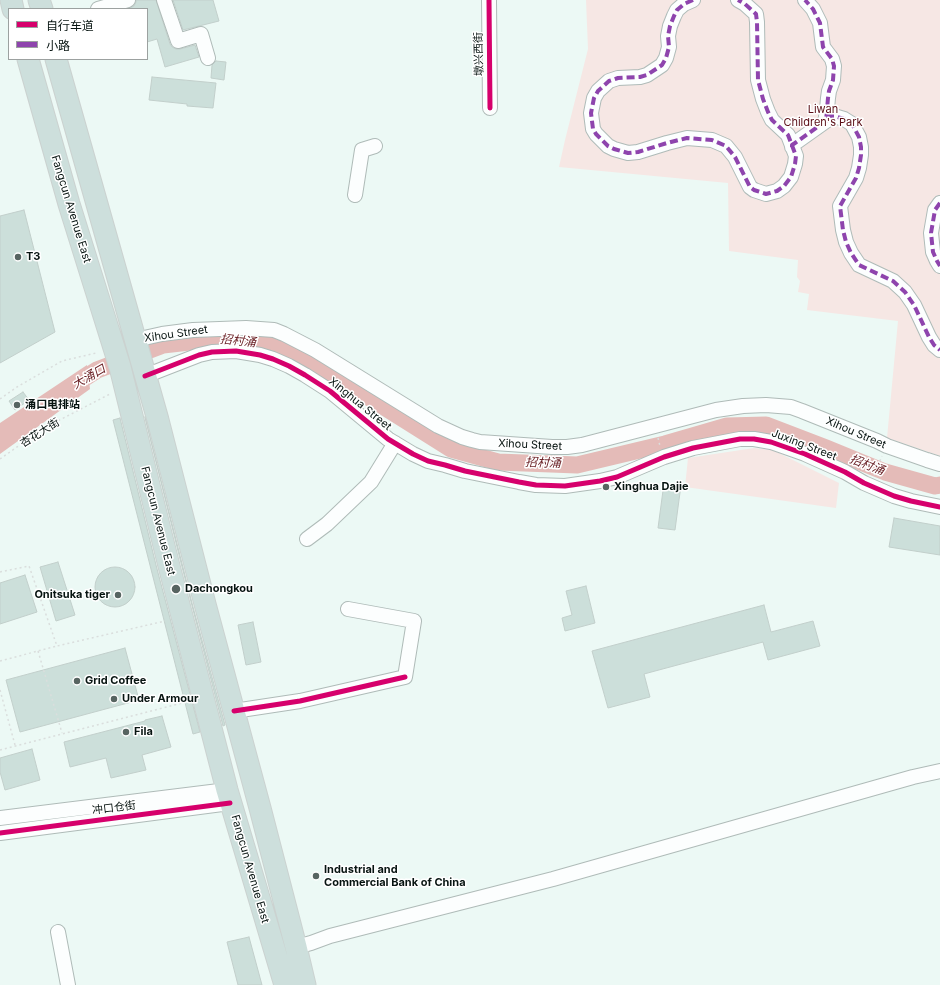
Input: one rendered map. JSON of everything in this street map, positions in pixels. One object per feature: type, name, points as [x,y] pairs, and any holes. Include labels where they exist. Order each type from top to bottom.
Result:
[{"type":"highway","name":"Fangcun Avenue East","points":[[28,60],[111,358],[125,388],[168,562],[229,796],[285,985]]},
{"type":"highway","points":[[56,60],[174,479],[305,985]]},
{"type":"street","points":[[101,8],[128,0]]},
{"type":"street","points":[[164,0],[178,41],[201,34],[208,58]]},
{"type":"street","name":"墩兴西街","points":[[489,0],[490,108]]},
{"type":"street","points":[[693,0],[684,4],[677,10],[674,16],[668,36],[666,58],[662,65],[647,75],[640,77],[618,78],[609,81],[598,91],[594,98],[591,113],[593,129],[608,146],[628,153],[638,152],[687,138],[712,140],[726,146],[735,157],[750,187],[766,194],[777,191],[784,186],[791,177],[796,156],[788,135],[772,120],[763,99],[758,80],[756,14],[738,0]]},
{"type":"street","points":[[792,147],[792,145],[826,121],[829,91],[833,80],[834,66],[832,59],[822,47],[820,23],[813,9],[805,0]]},
{"type":"street","points":[[826,116],[834,116],[844,119],[852,124],[859,137],[861,147],[859,168],[856,178],[840,206],[843,230],[851,253],[859,264],[893,281],[905,292],[914,305],[929,337],[934,345],[940,350]]},
{"type":"street","points":[[355,195],[362,150],[374,146]]},
{"type":"street","points":[[940,203],[935,210],[931,233],[933,252],[940,266]]},
{"type":"street","name":"Xihou Street","points":[[139,356],[162,334],[193,330],[246,328],[274,330],[315,350],[438,426],[462,437],[476,441],[567,447],[597,442],[716,410],[755,405],[779,406],[802,411],[886,446],[940,464]]},
{"type":"street","name":"Xinghua Street","points":[[139,356],[193,357],[212,352],[224,351],[236,351],[260,355],[289,366],[330,391],[388,439],[413,454],[465,471],[536,485],[565,486]]},
{"type":"street","name":"Juxing Street","points":[[565,486],[617,477],[664,457],[693,448],[754,439],[771,442],[805,454],[894,496],[911,501],[940,506]]},
{"type":"street","points":[[307,539],[327,524],[371,482],[395,443]]},
{"type":"street","points":[[234,712],[300,701],[405,677],[414,620],[348,609]]},
{"type":"street","points":[[296,947],[330,936],[553,879],[906,779],[940,771]]},
{"type":"street","name":"冲口仓街","points":[[0,818],[229,796]]},
{"type":"street","name":"冲口仓街","points":[[0,833],[229,796]]},
{"type":"street","points":[[58,932],[68,985]]},
{"type":"path","points":[[0,398],[62,361],[111,358]]},
{"type":"path","points":[[654,426],[664,457]]},
{"type":"path","points":[[873,478],[882,455]]},
{"type":"path","points":[[0,572],[29,566],[57,646]]},
{"type":"path","points":[[0,661],[165,621]]},
{"type":"path","points":[[38,651],[62,733]]},
{"type":"path","points":[[0,690],[15,745]]},
{"type":"path","points":[[0,750],[186,702]]},
{"type":"green space","name":"Liwan Children's Park","points":[[586,0],[940,0],[940,456],[887,438],[898,321],[807,310],[809,294],[798,292],[800,281],[797,277],[798,260],[729,251],[728,183],[559,167],[588,49]]},
{"type":"green space","points":[[754,448],[773,450],[839,483],[836,508],[685,487],[688,458]]},
{"type":"shaded area","points":[[87,365],[90,389],[0,454],[0,423]]},
{"type":"building","points":[[136,0],[156,0],[172,47],[180,49],[195,45],[199,57],[165,67],[157,39],[148,42],[148,8],[130,8],[134,6]]},
{"type":"building","points":[[173,0],[213,0],[219,21],[183,30]]},
{"type":"building","points":[[216,61],[226,62],[224,80],[211,78],[212,65]]},
{"type":"building","points":[[152,77],[216,83],[213,108],[187,106],[187,104],[149,100]]},
{"type":"building","points":[[24,210],[55,332],[0,363],[0,216]]},
{"type":"building","name":"涌口电排站","points":[[23,392],[29,400],[15,410],[9,401]]},
{"type":"building","points":[[145,417],[193,607],[225,725],[223,726],[180,559]]},
{"type":"building","points":[[120,418],[156,565],[200,732],[193,734],[113,420]]},
{"type":"building","points":[[664,483],[681,485],[675,530],[658,528]]},
{"type":"building","points":[[894,518],[940,526],[940,555],[889,547]]},
{"type":"building","points":[[58,562],[75,615],[56,621],[40,567]]},
{"type":"building","points":[[111,567],[119,567],[126,570],[132,576],[135,587],[132,598],[126,604],[119,607],[111,607],[104,604],[98,598],[95,591],[95,583],[98,576],[104,570]]},
{"type":"building","points":[[25,575],[37,612],[0,624],[0,583]]},
{"type":"building","points":[[586,586],[595,623],[565,631],[562,618],[572,615],[566,591]]},
{"type":"building","points":[[764,605],[771,632],[813,621],[820,646],[768,660],[763,642],[644,674],[650,697],[608,708],[592,651]]},
{"type":"building","points":[[253,622],[261,662],[246,665],[238,625]]},
{"type":"building","points":[[125,648],[139,700],[20,732],[6,680]]},
{"type":"building","points":[[162,716],[171,747],[142,755],[146,770],[111,778],[106,758],[70,767],[64,742]]},
{"type":"building","points":[[32,749],[40,780],[5,790],[0,772],[0,758]]},
{"type":"building","points":[[249,937],[262,985],[238,985],[227,942]]},
{"type":"waterway","name":"招村涌","points":[[69,388],[97,370],[163,345],[225,338],[275,346],[300,354],[451,449],[498,462],[577,465],[665,444],[727,426],[766,425],[885,472],[935,486],[940,485]]},
{"type":"marked path","points":[[693,0],[684,4],[677,10],[674,16],[668,36],[669,47],[662,65],[647,75],[640,77],[618,78],[609,81],[598,91],[594,98],[591,113],[593,129],[608,146],[628,153],[638,152],[687,138],[712,140],[726,146],[735,157],[750,187],[766,194],[777,191],[784,186],[791,177],[796,156],[788,135],[772,120],[763,99],[758,80],[756,14],[738,0]]},
{"type":"marked path","points":[[792,147],[792,145],[826,121],[829,91],[833,80],[834,66],[832,59],[823,47],[820,23],[813,9],[805,0]]},
{"type":"marked path","points":[[826,116],[834,116],[844,119],[852,124],[859,137],[861,147],[859,168],[856,178],[840,206],[843,230],[851,253],[859,265],[893,281],[905,292],[914,305],[929,337],[934,345],[940,350]]},
{"type":"marked path","points":[[940,203],[935,210],[931,233],[933,252],[940,266]]},
{"type":"cycle path","points":[[489,0],[490,108]]},
{"type":"cycle path","points":[[145,376],[199,355],[212,352],[236,351],[260,355],[289,366],[330,391],[388,439],[413,454],[428,461],[465,471],[536,485],[565,486],[600,481],[617,477],[664,457],[693,448],[740,439],[754,439],[771,442],[805,454],[894,496],[940,507]]},
{"type":"cycle path","points":[[234,711],[300,701],[405,677]]},
{"type":"cycle path","points":[[0,833],[230,803]]},
{"type":"place","name":"T3","points":[[18,257]]},
{"type":"place","name":"涌口电排站","points":[[17,405]]},
{"type":"place","name":"Xinghua Dajie","points":[[606,487]]},
{"type":"place","name":"Dachongkou","points":[[176,589]]},
{"type":"place","name":"Onitsuka tiger","points":[[118,595]]},
{"type":"place","name":"Grid Coffee","points":[[77,681]]},
{"type":"place","name":"Under Armour","points":[[114,699]]},
{"type":"place","name":"Fila","points":[[126,732]]},
{"type":"place","name":"Industrial and Commercial Bank of China","points":[[316,876]]},
{"type":"water label","name":"大涌口","points":[[89,377]]}]
